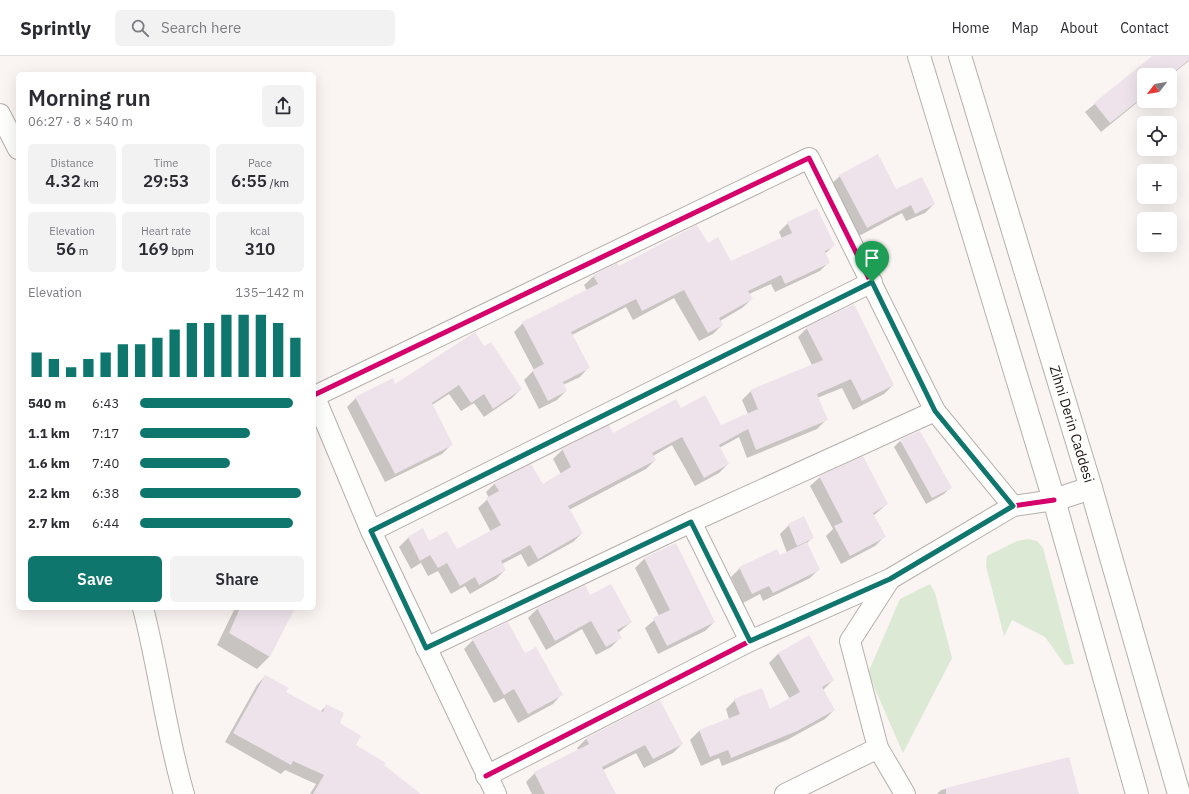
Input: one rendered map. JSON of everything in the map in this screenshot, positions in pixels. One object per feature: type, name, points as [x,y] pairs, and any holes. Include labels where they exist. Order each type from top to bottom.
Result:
[{"type":"main road","points":[[919,56],[1054,500],[1137,794]]},
{"type":"main road","name":"Zihni Derin Caddesi","points":[[960,56],[1091,488],[1179,794]]},
{"type":"main road","points":[[1054,500],[1091,488]]},
{"type":"street","points":[[0,114],[16,145]]},
{"type":"street","points":[[316,395],[809,158],[935,411],[1013,506]]},
{"type":"street","points":[[371,531],[872,282]]},
{"type":"street","points":[[316,401],[371,531],[486,776],[496,794]]},
{"type":"street","points":[[426,648],[691,522],[935,411]]},
{"type":"street","points":[[486,776],[750,641],[890,579],[1013,506],[1054,500]]},
{"type":"street","points":[[691,522],[750,641]]},
{"type":"street","points":[[890,579],[850,641],[878,748],[905,794]]},
{"type":"street","points":[[144,610],[153,645],[173,757],[184,794]]},
{"type":"street","points":[[785,794],[878,748]]},
{"type":"green space","points":[[1028,539],[1037,541],[1043,548],[1074,664],[1065,665],[1045,637],[1012,620],[1004,636],[986,566],[987,556],[1017,541]]},
{"type":"green space","points":[[930,584],[935,593],[952,658],[903,753],[868,673],[900,599]]},
{"type":"building","points":[[1152,56],[1189,56],[1189,60],[1177,69],[1177,68],[1137,68]]},
{"type":"building","points":[[1137,68],[1137,102],[1110,123],[1094,103]]},
{"type":"building","points":[[878,154],[896,189],[922,177],[935,204],[915,214],[911,205],[867,228],[839,175]]},
{"type":"building","points":[[817,208],[835,246],[825,251],[830,263],[785,284],[781,275],[748,291],[753,299],[719,318],[723,325],[708,333],[684,290],[642,311],[636,299],[571,332],[590,368],[563,382],[567,391],[548,401],[532,370],[544,364],[522,322],[598,284],[593,275],[617,263],[619,266],[697,225],[708,243],[718,237],[731,261],[792,233],[787,222]]},
{"type":"building","points":[[854,304],[894,385],[862,401],[851,379],[817,394],[828,420],[756,450],[748,429],[719,445],[729,464],[704,478],[682,437],[652,453],[656,460],[568,506],[583,533],[538,559],[530,545],[501,561],[506,570],[479,585],[475,577],[460,586],[447,563],[438,568],[430,555],[420,561],[408,537],[423,528],[429,541],[447,531],[457,549],[501,525],[486,498],[499,491],[494,483],[531,464],[543,484],[571,467],[562,449],[609,425],[613,433],[676,399],[681,408],[705,395],[721,425],[758,409],[750,390],[823,360],[806,327]]},
{"type":"building","points":[[475,332],[484,346],[491,342],[522,389],[493,409],[484,394],[471,403],[459,385],[432,403],[453,445],[395,474],[355,397],[393,378],[395,384]]},
{"type":"building","points":[[920,431],[952,488],[932,498],[900,440]]},
{"type":"building","points":[[863,456],[888,504],[873,513],[886,537],[850,556],[834,526],[843,522],[819,476]]},
{"type":"building","points":[[804,516],[814,538],[797,546],[788,524]]},
{"type":"building","points":[[807,542],[820,570],[773,593],[769,586],[752,594],[739,567],[777,549],[780,555]]},
{"type":"building","points":[[676,543],[715,622],[667,646],[653,618],[670,610],[644,558]]},
{"type":"building","points":[[611,584],[632,622],[617,630],[622,638],[606,647],[591,621],[555,641],[537,608],[585,585],[590,595]]},
{"type":"building","points":[[239,610],[294,610],[270,657],[229,633]]},
{"type":"building","points":[[508,622],[525,653],[536,647],[563,695],[528,714],[514,689],[504,695],[472,639]]},
{"type":"building","points":[[809,635],[834,680],[822,687],[835,710],[797,731],[731,758],[728,750],[710,757],[699,730],[740,714],[734,699],[762,688],[770,709],[800,692],[778,653]]},
{"type":"building","points":[[265,675],[289,688],[286,692],[323,712],[326,704],[344,713],[340,723],[361,736],[356,745],[386,763],[384,765],[421,794],[313,794],[324,775],[293,761],[291,765],[233,733]]},
{"type":"building","points":[[660,700],[683,744],[653,759],[645,745],[602,767],[616,794],[545,794],[534,772],[589,744],[586,738]]},
{"type":"building","points":[[1069,757],[1079,794],[946,794],[946,788]]},
{"type":"cycle path","points":[[316,394],[809,158],[935,411],[1013,506]]},
{"type":"cycle path","points":[[486,776],[750,641],[890,579],[1013,506],[1054,500]]},
{"type":"route","points":[[872,282],[935,411],[1013,506],[890,579],[750,641],[691,522],[426,648],[371,531],[872,282]]}]
